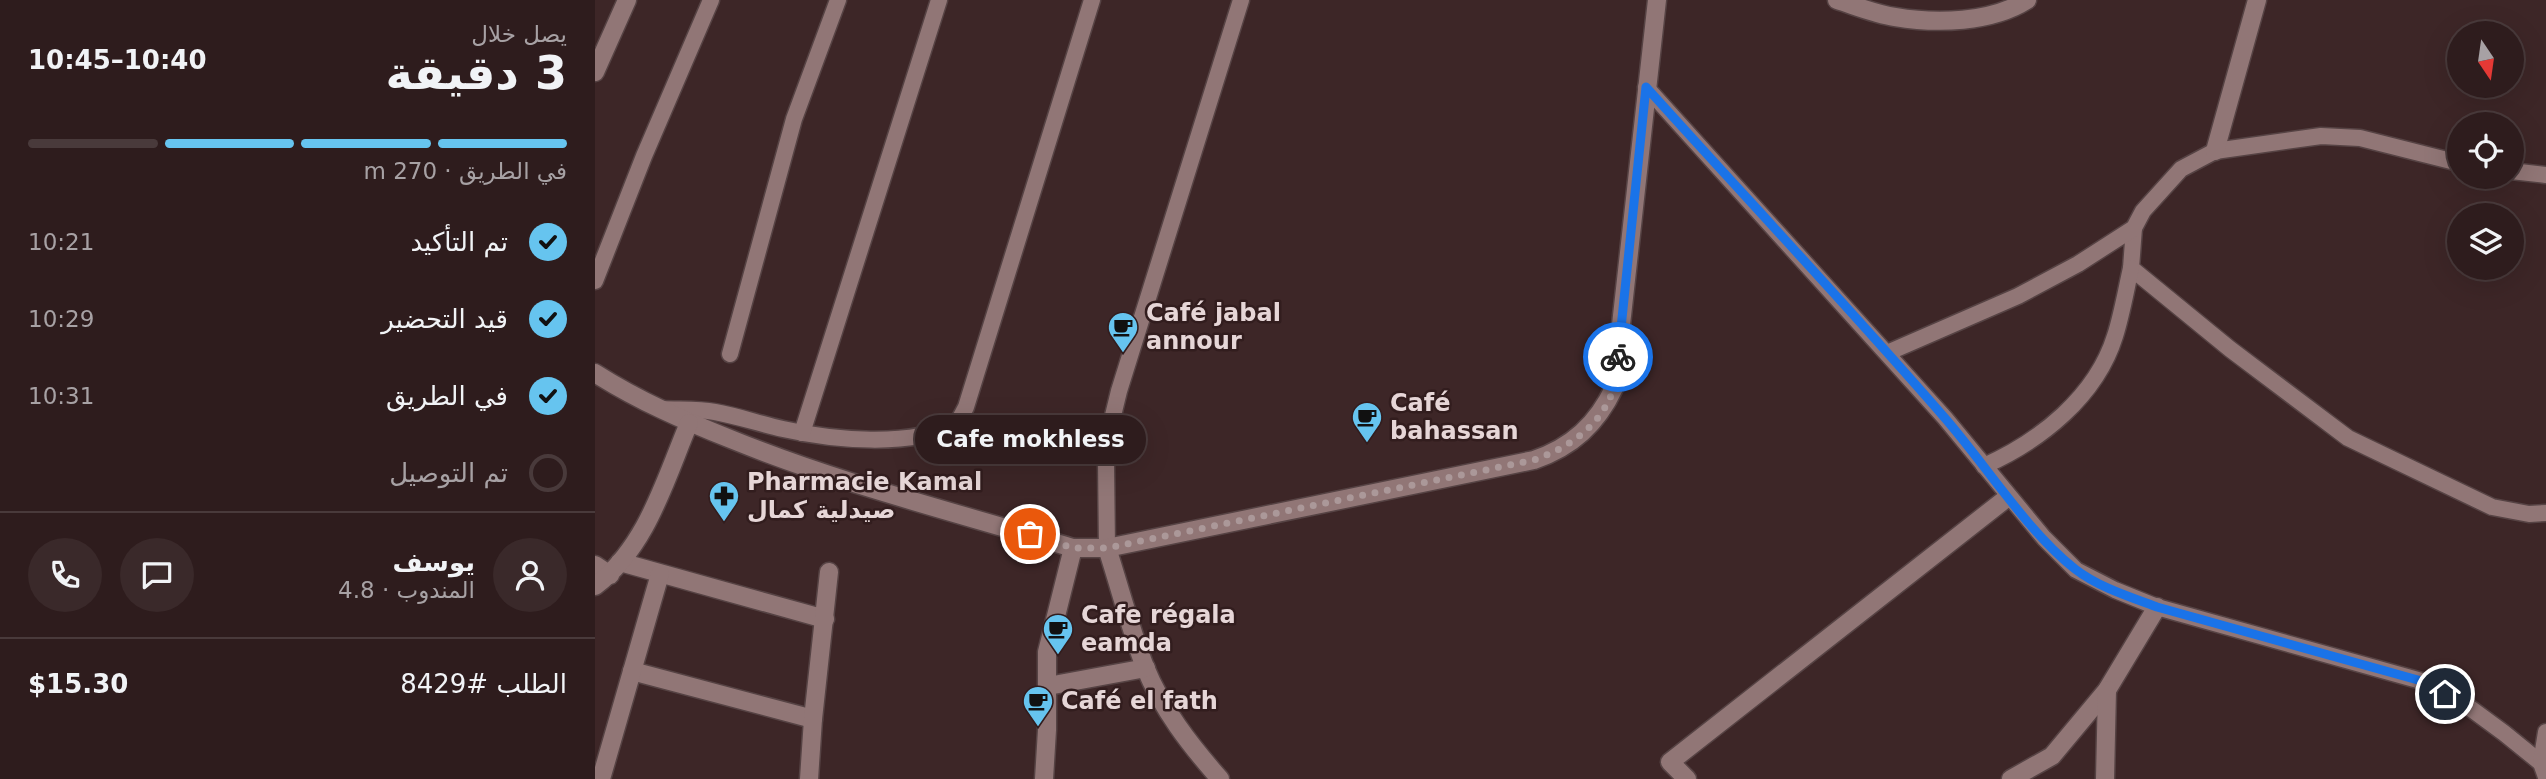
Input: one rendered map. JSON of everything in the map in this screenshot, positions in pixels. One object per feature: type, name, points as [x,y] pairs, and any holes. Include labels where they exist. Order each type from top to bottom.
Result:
[{"type":"street","points":[[595,72],[602,36],[627,0]]},
{"type":"street","points":[[595,373],[656,408],[689,423],[852,484],[1073,548],[1107,548],[1534,460],[1552,454],[1577,438],[1596,420],[1613,388],[1624,311],[1657,0]]},
{"type":"street","points":[[1837,0],[1894,17],[1954,19],[2000,12],[2027,0]]},
{"type":"street","points":[[2215,151],[2257,0]]},
{"type":"street","points":[[595,586],[608,567],[637,540],[649,519],[689,423]]},
{"type":"street","points":[[1687,779],[1669,762],[2008,497]]},
{"type":"street","points":[[1044,779],[1047,652],[1073,548]]},
{"type":"street","points":[[1107,548],[1146,668],[1180,730],[1220,779]]},
{"type":"street","points":[[608,567],[660,574],[825,619]]},
{"type":"street","points":[[809,779],[829,572]]},
{"type":"street","points":[[601,779],[660,574]]},
{"type":"street","points":[[2011,779],[2052,756],[2107,690],[2157,607]]},
{"type":"street","points":[[1048,686],[1146,668]]},
{"type":"street","points":[[632,671],[813,719]]},
{"type":"street","points":[[2105,779],[2107,690]]},
{"type":"lane","points":[[595,281],[644,156],[711,0]]},
{"type":"lane","points":[[730,354],[794,119],[838,0]]},
{"type":"lane","points":[[802,433],[939,0]]},
{"type":"lane","points":[[656,408],[715,412],[802,433],[862,439],[893,439],[947,429],[957,424],[1092,0]]},
{"type":"lane","points":[[1107,548],[1106,463],[1110,428],[1119,391],[1241,0]]},
{"type":"lane","points":[[1646,87],[1887,353],[2008,497],[2076,570],[2157,607],[2425,682],[2466,705],[2544,770]]},
{"type":"lane","points":[[1984,466],[2040,436],[2097,374],[2114,338],[2131,268],[2134,228],[2143,211],[2181,169],[2215,151],[2321,136],[2360,138],[2447,160]]},
{"type":"lane","points":[[2524,172],[2546,175]]},
{"type":"lane","points":[[1887,353],[2018,296],[2078,264],[2134,228]]},
{"type":"lane","points":[[2131,268],[2230,349],[2348,438],[2492,507],[2529,514],[2546,513]]},
{"type":"lane","points":[[2544,770],[2546,732]]},
{"type":"way so far","points":[[1030,534],[1073,548],[1107,548],[1534,460],[1567,446],[1596,420],[1613,388],[1618,357]]},
{"type":"place","name":"Café jabal annour","points":[[1123,354]]},
{"type":"place","name":"Café bahassan","points":[[1367,444]]},
{"type":"place","name":"Pharmacie Kamal صيدلية كمال","points":[[724,523]]},
{"type":"place","name":"Cafe mokhless","points":[[1030,534]]},
{"type":"place","name":"Cafe régala eamda","points":[[1058,656]]},
{"type":"place","name":"Café el fath","points":[[1038,728]]},
{"type":"route","points":[[1618,357],[1646,87],[1945,418],[2026,518],[2076,570],[2157,607],[2425,682],[2445,694]]}]
